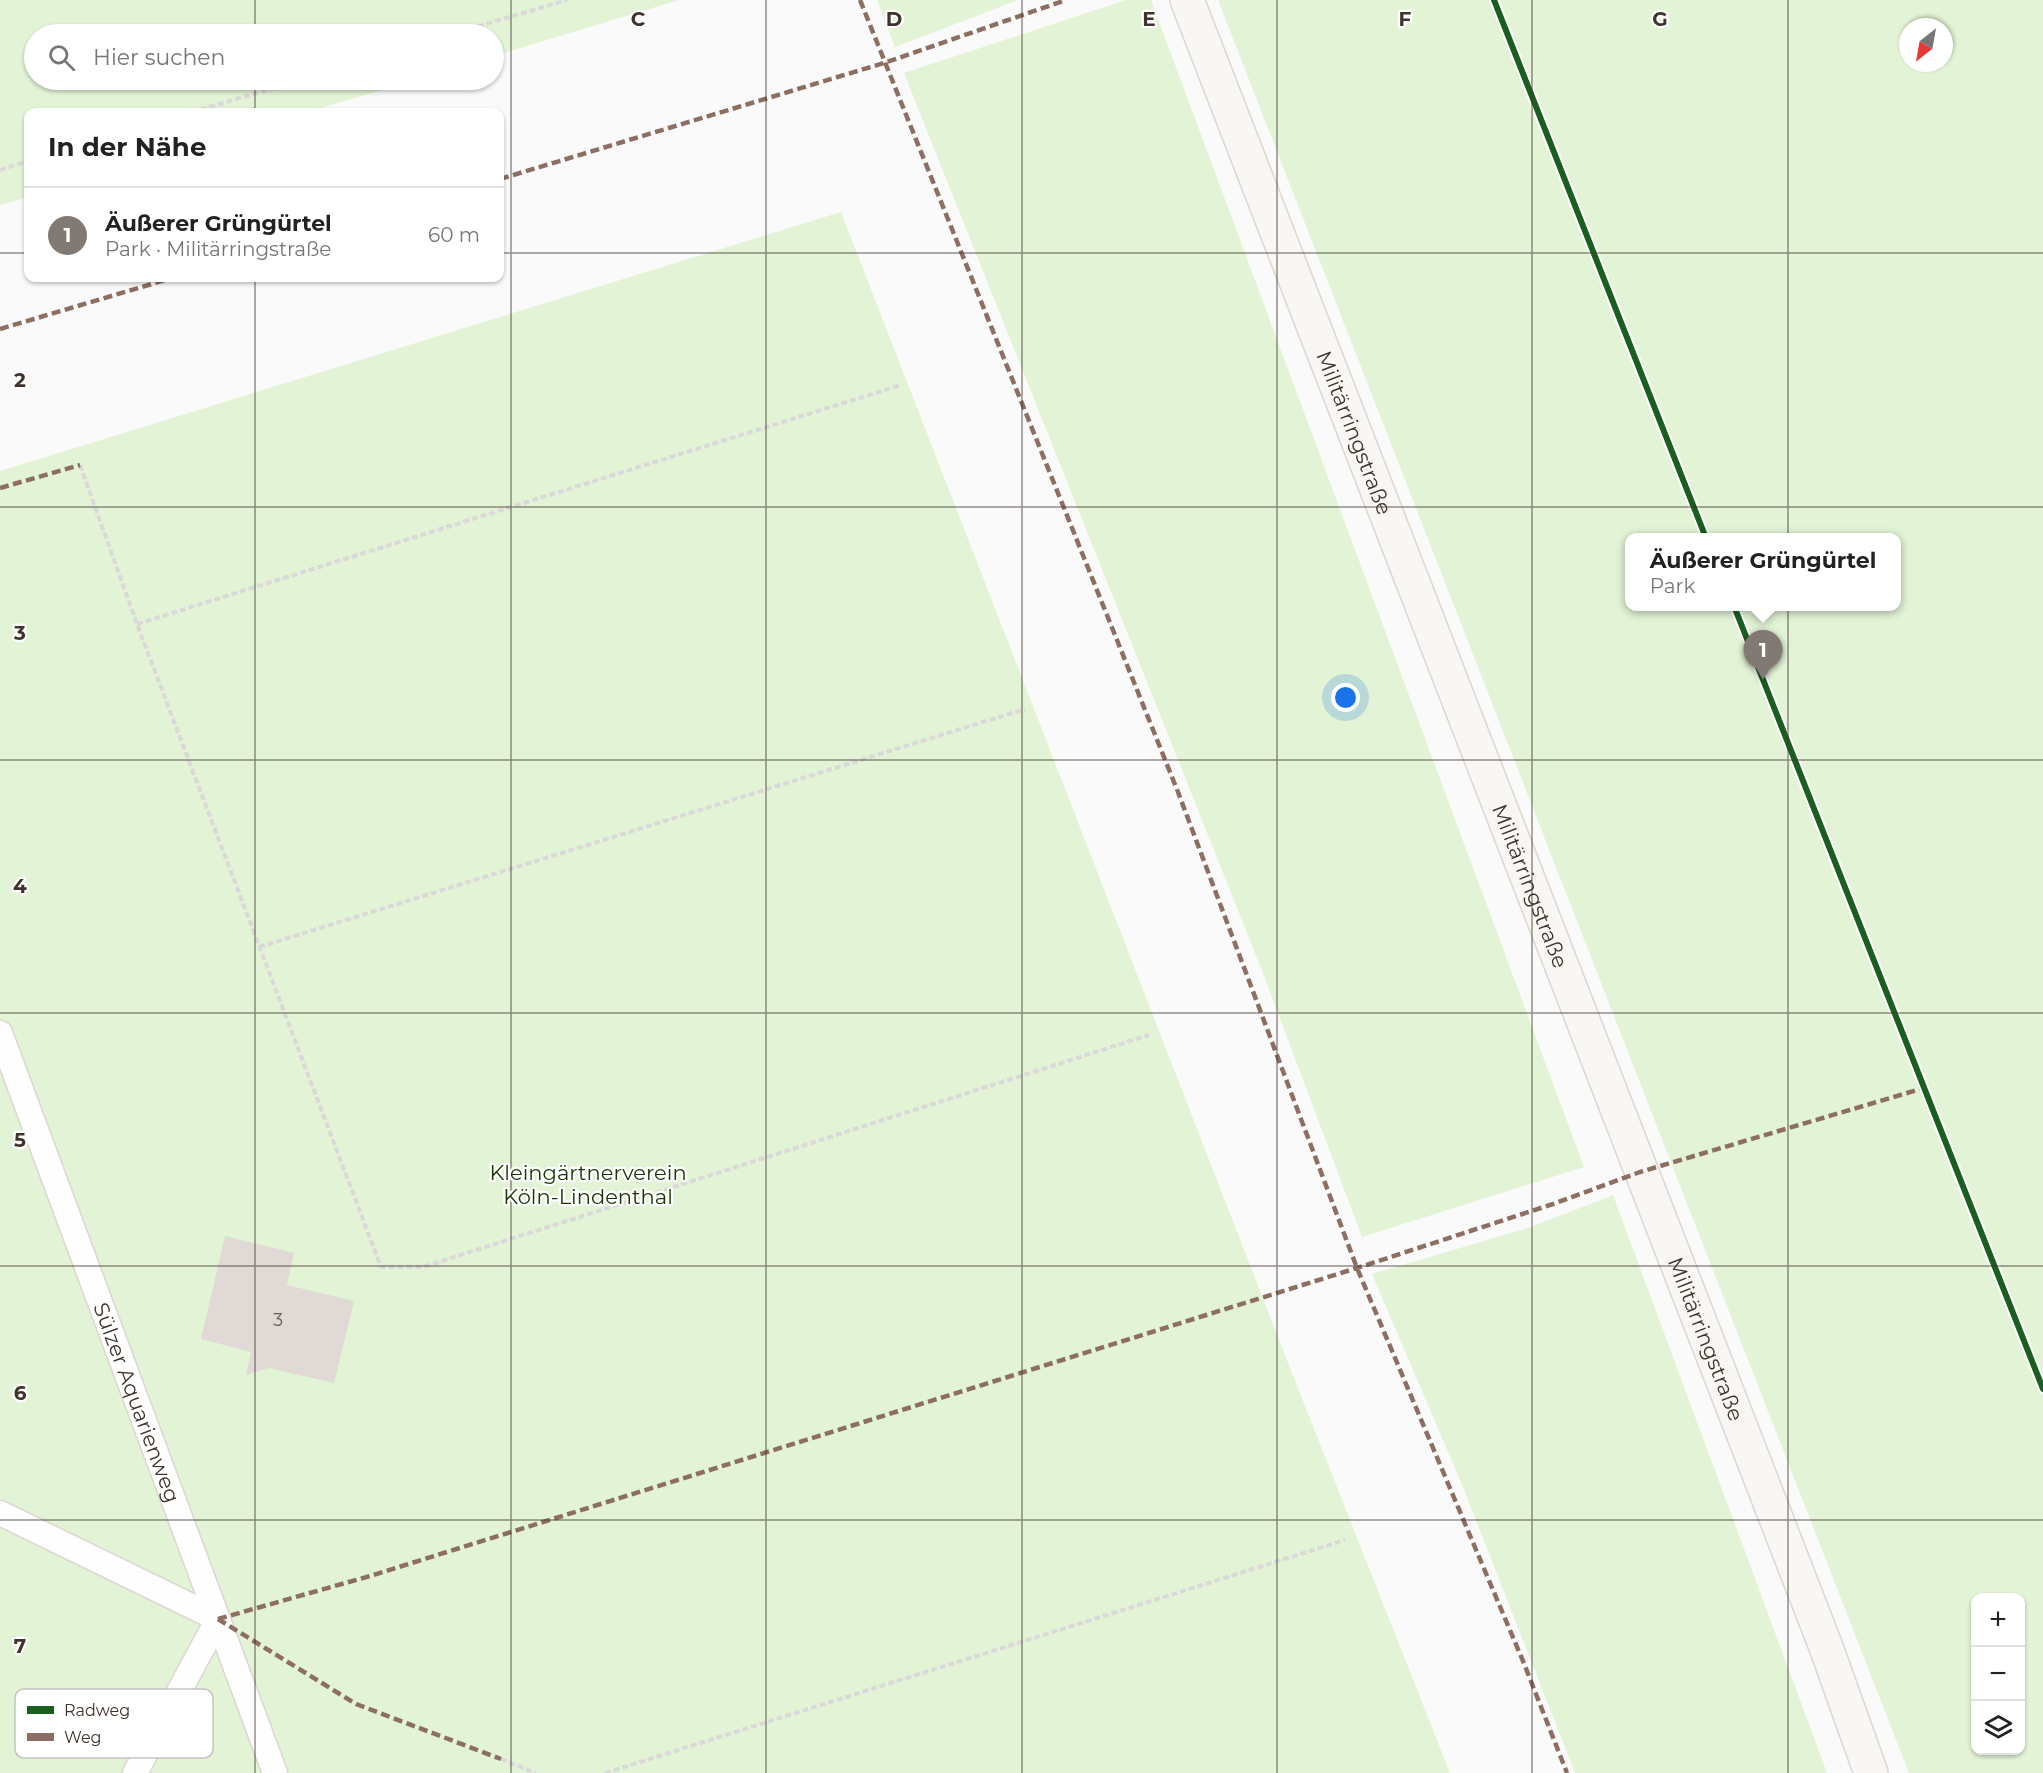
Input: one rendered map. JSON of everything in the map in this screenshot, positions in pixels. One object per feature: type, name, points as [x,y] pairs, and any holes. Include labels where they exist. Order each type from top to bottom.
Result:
[{"type":"main road","name":"Militärringstraße","points":[[1187,0],[1826,1647],[1871,1773]]},
{"type":"lane","name":"Sülzer Aquarienweg","points":[[0,1033],[275,1773]]},
{"type":"lane","points":[[0,1513],[218,1619],[180,1689]]},
{"type":"lane","points":[[135,1773],[143,1758]]},
{"type":"path","points":[[486,24],[567,0]]},
{"type":"path","points":[[206,108],[268,90]]},
{"type":"path","points":[[0,170],[24,162]]},
{"type":"path","points":[[138,624],[901,385]]},
{"type":"path","points":[[80,465],[381,1266],[423,1267],[1149,1035]]},
{"type":"path","points":[[260,947],[1025,710]]},
{"type":"path","points":[[604,1773],[1345,1540]]},
{"type":"path","points":[[501,1759],[536,1773]]},
{"type":"green space","points":[[0,0],[679,0],[504,53],[504,24],[24,24],[24,90],[382,90],[321,108],[24,108],[24,198],[0,205]]},
{"type":"green space","points":[[877,0],[1018,0],[895,47]]},
{"type":"green space","points":[[1126,0],[1151,0],[1584,1167],[1362,1237],[1261,968],[904,73]]},
{"type":"green space","points":[[1218,0],[2043,0],[2043,1773],[1909,1773]]},
{"type":"green space","name":"Kleingärtnerverein Köln-Lindenthal","points":[[841,212],[1288,1363],[1450,1773],[0,1773],[0,471]]},
{"type":"green space","points":[[1613,1195],[1827,1773],[1575,1773],[1461,1482],[1372,1274],[1531,1227]]},
{"type":"building","points":[[225,1236],[294,1253],[287,1285],[354,1301],[334,1383],[269,1368],[246,1375],[251,1352],[201,1339]]},
{"type":"marked path","points":[[860,0],[1178,792],[1357,1268],[1523,1661],[1567,1773]]},
{"type":"marked path","points":[[504,178],[884,63],[1066,0]]},
{"type":"marked path","points":[[0,329],[159,282]]},
{"type":"marked path","points":[[0,488],[80,465]]},
{"type":"marked path","points":[[218,1619],[370,1576],[1357,1268],[1553,1204],[1640,1172],[1924,1088]]},
{"type":"marked path","points":[[218,1619],[356,1704],[501,1759]]},
{"type":"cycle path","points":[[1494,0],[1704,533]]},
{"type":"cycle path","points":[[1736,611],[2043,1389]]},
{"type":"place","name":"Äußerer Grüngürtel","points":[[1763,680]]}]
